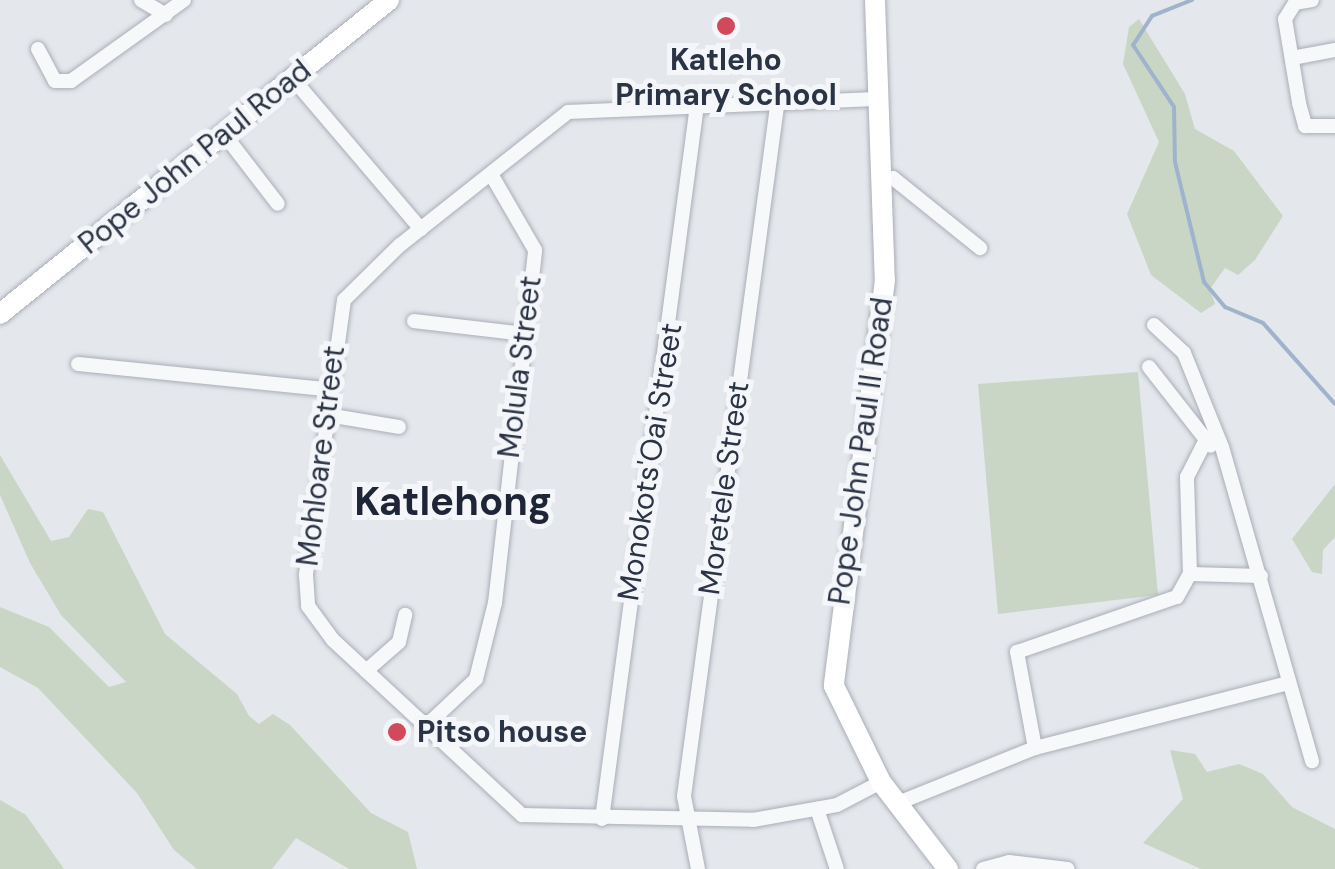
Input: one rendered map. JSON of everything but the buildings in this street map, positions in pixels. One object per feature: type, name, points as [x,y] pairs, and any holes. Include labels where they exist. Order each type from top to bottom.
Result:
[{"type":"main road","name":"Pope John Paul Road","points":[[0,314],[389,0]]},
{"type":"main road","name":"Pope John Paul II Road","points":[[875,0],[875,100],[886,280],[833,664],[839,701],[882,782],[948,869]]},
{"type":"street","points":[[141,0],[166,15]]},
{"type":"street","points":[[38,50],[55,81],[71,82],[184,0]]},
{"type":"street","points":[[1312,0],[1295,3],[1285,19],[1292,58],[1305,126],[1335,126]]},
{"type":"street","points":[[1292,58],[1335,50]]},
{"type":"street","points":[[294,80],[420,229]]},
{"type":"street","name":"Mohloare Street","points":[[875,100],[568,112],[420,229],[344,300],[322,414],[308,606],[366,671],[522,815],[683,818],[817,809],[882,782]]},
{"type":"street","name":"Monokots'Oai Street","points":[[602,818],[697,104]]},
{"type":"street","name":"Moretele Street","points":[[698,869],[683,818],[777,106]]},
{"type":"street","points":[[224,134],[278,204]]},
{"type":"street","name":"Molula Street","points":[[424,727],[476,680],[495,603],[535,250],[491,174]]},
{"type":"street","points":[[880,178],[894,178],[980,248]]},
{"type":"street","points":[[414,320],[524,334]]},
{"type":"street","points":[[1154,325],[1184,352],[1222,447],[1312,761]]},
{"type":"street","points":[[78,364],[326,388]]},
{"type":"street","points":[[1150,366],[1205,442],[1222,447]]},
{"type":"street","points":[[322,414],[398,427]]},
{"type":"street","points":[[1035,748],[1016,652],[1155,611],[1190,574],[1187,478],[1205,442]]},
{"type":"street","points":[[1190,574],[1261,576]]},
{"type":"street","points":[[366,671],[398,642],[404,615]]},
{"type":"street","points":[[898,803],[1035,748],[1289,682]]},
{"type":"street","points":[[817,809],[837,869]]},
{"type":"street","points":[[983,869],[1009,862],[1068,869]]},
{"type":"green space","points":[[1139,19],[1185,94],[1195,129],[1234,151],[1283,216],[1255,260],[1238,275],[1225,268],[1210,289],[1215,304],[1201,313],[1151,275],[1127,214],[1159,142],[1123,64],[1129,27]]},
{"type":"green space","points":[[1138,372],[1158,595],[998,614],[978,384]]},
{"type":"green space","points":[[0,455],[51,541],[69,537],[88,509],[103,512],[165,634],[237,694],[249,716],[259,724],[273,714],[290,725],[371,813],[408,832],[417,869],[349,869],[296,838],[272,869],[197,869],[174,850],[137,793],[38,688],[0,667],[0,607],[49,627],[109,687],[126,682],[61,615],[30,563],[0,495]]},
{"type":"green space","points":[[1335,484],[1335,537],[1323,550],[1322,574],[1312,572],[1292,539]]},
{"type":"green space","points":[[1170,750],[1195,754],[1207,772],[1239,764],[1263,774],[1292,807],[1335,829],[1335,869],[1201,869],[1143,843],[1183,799]]},
{"type":"green space","points":[[0,800],[26,815],[64,869],[0,869]]},
{"type":"waterway","points":[[1192,0],[1152,16],[1133,45],[1174,107],[1175,162],[1204,282],[1225,307],[1263,323],[1335,404]]},
{"type":"place","name":"Katleho Primary School","points":[[726,26]]},
{"type":"place","name":"Pitso house","points":[[397,732]]},
{"type":"district","name":"Katlehong","points":[[453,501]]}]
